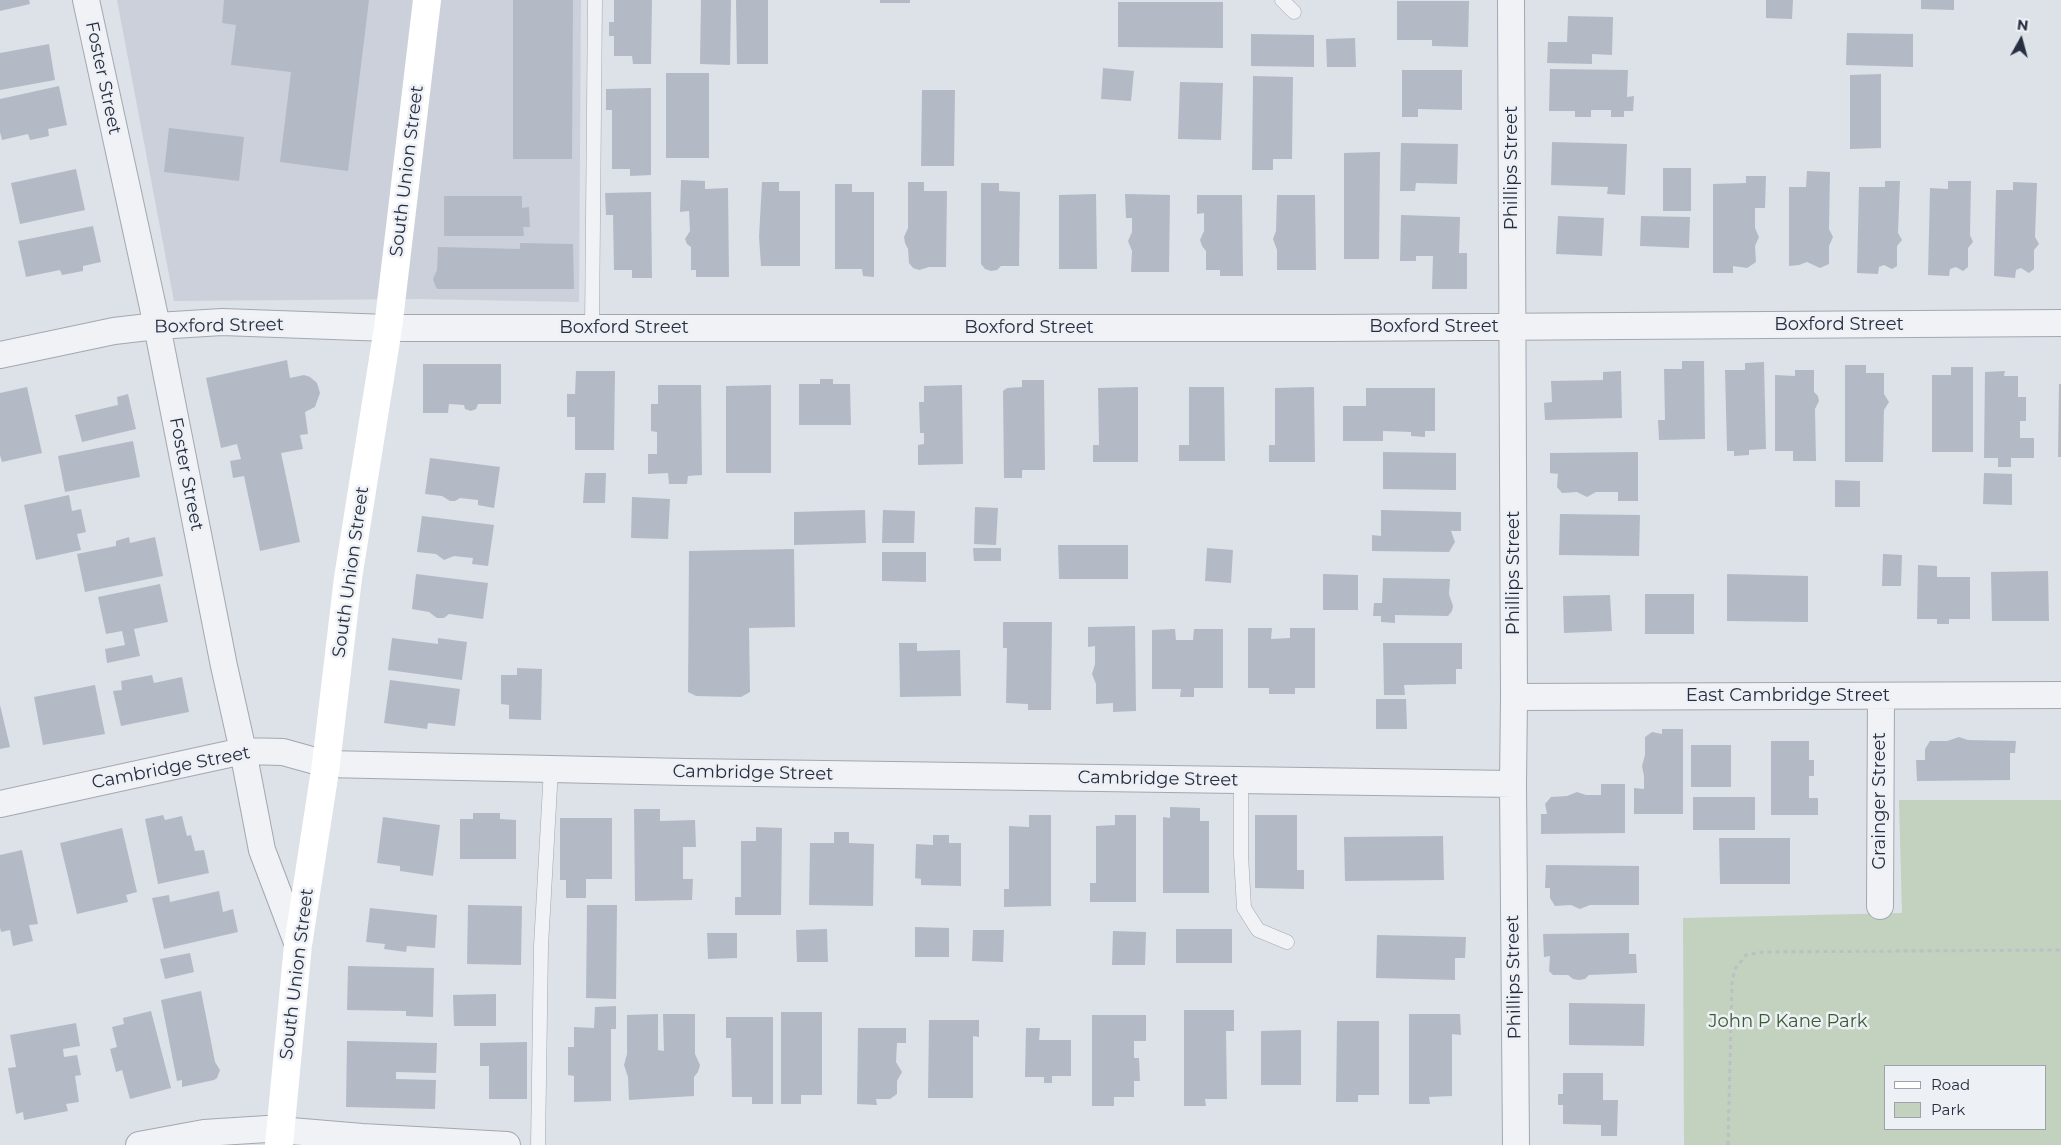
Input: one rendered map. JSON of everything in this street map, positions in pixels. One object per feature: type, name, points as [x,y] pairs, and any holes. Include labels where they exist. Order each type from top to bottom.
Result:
[{"type":"main road","name":"South Union Street","points":[[279,1138],[298,945],[326,764],[348,578],[388,328],[427,0]]},
{"type":"street","name":"Foster Street","points":[[86,0],[157,326],[262,850],[298,945]]},
{"type":"street","name":"Phillips Street","points":[[1512,0],[1513,784],[1516,1145]]},
{"type":"street","name":"Boxford Street","points":[[0,355],[114,332],[157,326],[222,322],[388,328],[1513,327],[2061,323]]},
{"type":"street","name":"Grainger Street","points":[[1880,696],[1880,906]]},
{"type":"street","name":"East Cambridge Street","points":[[1514,697],[2061,696]]},
{"type":"street","name":"Cambridge Street","points":[[0,804],[243,751],[283,752],[326,764],[1513,784]]},
{"type":"street","points":[[139,1145],[204,1133],[267,1130],[279,1138],[507,1145]]},
{"type":"lane","points":[[592,328],[595,0]]},
{"type":"lane","points":[[1282,0],[1294,12]]},
{"type":"lane","points":[[538,1145],[541,946],[551,769]]},
{"type":"lane","points":[[1241,780],[1240,855],[1244,908],[1258,930],[1287,942]]},
{"type":"path","points":[[1728,1145],[1732,982],[1735,969],[1746,955],[1762,952],[2061,950]]},
{"type":"shaded area","points":[[117,0],[581,0],[579,302],[419,299],[174,301]]},
{"type":"green space","name":"John P Kane Park","points":[[1899,800],[2061,800],[2061,1145],[1684,1145],[1683,918],[1902,913]]},
{"type":"building","points":[[0,0],[29,0],[30,4],[0,11]]},
{"type":"building","points":[[224,0],[369,0],[348,171],[280,162],[291,72],[231,65],[236,25],[222,23]]},
{"type":"building","points":[[513,0],[573,0],[572,159],[513,159]]},
{"type":"building","points":[[614,0],[652,0],[651,64],[633,64],[632,56],[614,56],[614,36],[609,36],[609,22],[614,22]]},
{"type":"building","points":[[701,0],[731,0],[730,65],[700,64]]},
{"type":"building","points":[[736,0],[768,0],[768,64],[737,64]]},
{"type":"building","points":[[880,0],[910,0],[910,3],[880,3]]},
{"type":"building","points":[[1766,0],[1793,0],[1792,19],[1766,18]]},
{"type":"building","points":[[1921,0],[1954,0],[1954,10],[1921,9]]},
{"type":"building","points":[[1397,1],[1469,1],[1468,47],[1432,46],[1432,40],[1397,40]]},
{"type":"building","points":[[1118,2],[1223,2],[1223,48],[1118,47]]},
{"type":"building","points":[[1568,16],[1613,17],[1612,55],[1592,54],[1592,64],[1547,63],[1548,42],[1567,42]]},
{"type":"building","points":[[1847,33],[1913,34],[1913,67],[1846,65]]},
{"type":"building","points":[[1251,34],[1314,35],[1314,67],[1251,66]]},
{"type":"building","points":[[1355,38],[1356,67],[1327,67],[1326,39]]},
{"type":"building","points":[[49,44],[55,80],[0,90],[0,53]]},
{"type":"building","points":[[1103,68],[1134,71],[1131,101],[1101,99]]},
{"type":"building","points":[[1550,69],[1628,70],[1627,97],[1634,96],[1633,111],[1624,111],[1624,117],[1611,117],[1611,110],[1591,110],[1591,117],[1575,117],[1575,111],[1549,111]]},
{"type":"building","points":[[1402,70],[1462,70],[1462,110],[1418,109],[1418,117],[1402,117]]},
{"type":"building","points":[[666,73],[709,73],[709,158],[666,158]]},
{"type":"building","points":[[1881,74],[1881,148],[1850,149],[1850,75]]},
{"type":"building","points":[[1253,76],[1293,77],[1292,159],[1273,159],[1273,170],[1252,170]]},
{"type":"building","points":[[1180,82],[1223,83],[1221,140],[1178,139]]},
{"type":"building","points":[[59,86],[67,125],[48,129],[49,136],[30,140],[28,134],[2,140],[0,132],[0,99]]},
{"type":"building","points":[[651,88],[651,175],[630,176],[630,169],[612,169],[612,110],[606,110],[606,89]]},
{"type":"building","points":[[922,90],[955,90],[954,166],[921,166]]},
{"type":"building","points":[[169,128],[244,137],[239,181],[164,172]]},
{"type":"building","points":[[1552,142],[1627,144],[1625,195],[1607,194],[1608,187],[1551,185]]},
{"type":"building","points":[[1401,143],[1458,144],[1457,184],[1416,183],[1415,191],[1400,191]]},
{"type":"building","points":[[1380,152],[1379,259],[1344,259],[1344,153]]},
{"type":"building","points":[[1663,168],[1691,168],[1691,211],[1663,211]]},
{"type":"building","points":[[76,169],[85,210],[20,224],[11,183]]},
{"type":"building","points":[[1807,171],[1830,172],[1829,229],[1833,237],[1829,246],[1829,264],[1820,268],[1807,262],[1789,266],[1789,187],[1806,187]]},
{"type":"building","points":[[1746,176],[1766,176],[1765,208],[1755,208],[1755,228],[1759,237],[1755,246],[1756,262],[1747,268],[1733,266],[1733,273],[1713,273],[1713,184],[1746,183]]},
{"type":"building","points":[[681,180],[705,181],[705,189],[728,188],[729,277],[696,277],[696,270],[691,270],[691,247],[685,239],[690,231],[689,211],[680,212]]},
{"type":"building","points":[[1885,181],[1900,181],[1898,233],[1902,240],[1897,246],[1897,266],[1892,269],[1884,265],[1879,267],[1878,274],[1857,273],[1859,187],[1885,187]]},
{"type":"building","points":[[1948,181],[1971,181],[1970,235],[1973,242],[1968,248],[1968,267],[1963,271],[1956,267],[1950,269],[1949,276],[1928,275],[1930,188],[1948,189]]},
{"type":"building","points":[[762,182],[779,182],[779,191],[800,191],[800,266],[761,266],[759,237]]},
{"type":"building","points":[[908,182],[924,182],[924,191],[947,191],[946,267],[929,267],[919,270],[913,268],[909,263],[908,249],[904,237],[908,228]]},
{"type":"building","points":[[2013,182],[2037,183],[2035,237],[2039,244],[2034,250],[2034,269],[2029,273],[2021,268],[2016,270],[2015,278],[1994,276],[1996,190],[2013,190]]},
{"type":"building","points":[[981,183],[999,183],[999,191],[1020,192],[1019,266],[1001,266],[997,270],[991,271],[985,269],[981,264]]},
{"type":"building","points":[[835,184],[852,184],[852,192],[874,192],[874,277],[863,276],[862,269],[835,269]]},
{"type":"building","points":[[651,192],[652,278],[632,278],[632,270],[614,270],[613,215],[606,215],[605,193]]},
{"type":"building","points":[[1096,194],[1097,269],[1059,269],[1059,195]]},
{"type":"building","points":[[1125,194],[1170,195],[1169,272],[1131,272],[1132,251],[1128,241],[1132,232],[1132,218],[1126,218]]},
{"type":"building","points":[[1197,195],[1242,195],[1243,276],[1220,276],[1220,270],[1206,270],[1206,251],[1200,240],[1204,231],[1204,213],[1197,214]]},
{"type":"building","points":[[1277,195],[1315,195],[1316,270],[1277,270],[1277,250],[1273,239],[1276,231]]},
{"type":"building","points":[[444,196],[522,196],[522,208],[529,207],[530,227],[523,227],[524,236],[444,236]]},
{"type":"building","points":[[1401,215],[1460,217],[1459,253],[1467,253],[1467,289],[1432,289],[1433,256],[1416,256],[1416,261],[1400,261]]},
{"type":"building","points":[[1558,216],[1604,218],[1602,256],[1556,254]]},
{"type":"building","points":[[1641,216],[1690,217],[1689,248],[1640,246]]},
{"type":"building","points":[[93,226],[101,262],[83,266],[83,271],[62,275],[60,270],[26,277],[18,241]]},
{"type":"building","points":[[520,243],[573,244],[574,289],[437,289],[433,279],[437,270],[438,247],[520,249]]},
{"type":"building","points":[[287,360],[290,378],[304,375],[310,377],[317,383],[320,393],[315,407],[305,412],[308,434],[300,435],[303,449],[281,453],[300,542],[260,551],[244,476],[233,478],[230,461],[241,459],[237,444],[221,448],[206,378]]},
{"type":"building","points":[[1682,361],[1704,361],[1705,439],[1659,440],[1658,420],[1665,420],[1664,369],[1682,369]]},
{"type":"building","points":[[1764,362],[1766,449],[1749,450],[1749,455],[1734,456],[1734,451],[1727,451],[1725,370],[1745,370],[1745,363]]},
{"type":"building","points":[[423,364],[501,364],[501,404],[478,404],[476,409],[471,411],[465,409],[464,405],[449,404],[448,413],[423,413]]},
{"type":"building","points":[[1845,365],[1866,365],[1866,373],[1884,373],[1884,394],[1889,402],[1884,410],[1883,462],[1845,462]]},
{"type":"building","points":[[1951,367],[1973,367],[1973,452],[1932,452],[1932,375],[1951,375]]},
{"type":"building","points":[[1795,370],[1814,370],[1814,392],[1818,396],[1819,401],[1815,409],[1816,461],[1793,461],[1793,451],[1775,451],[1775,375],[1795,376]]},
{"type":"building","points":[[576,371],[615,371],[614,450],[575,450],[575,417],[567,417],[567,394],[575,394]]},
{"type":"building","points":[[1621,371],[1622,418],[1545,420],[1544,403],[1552,402],[1551,381],[1603,380],[1603,372]]},
{"type":"building","points":[[2005,371],[2004,376],[2018,376],[2018,397],[2026,397],[2026,421],[2020,421],[2020,438],[2034,438],[2034,458],[2011,458],[2011,467],[1998,467],[1998,458],[1984,458],[1985,372]]},
{"type":"building","points":[[820,379],[833,379],[833,384],[850,384],[851,425],[799,425],[799,384],[820,384]]},
{"type":"building","points":[[1022,380],[1044,380],[1045,470],[1022,470],[1022,478],[1004,478],[1003,391],[1007,388],[1022,387]]},
{"type":"building","points":[[2059,384],[2061,384],[2061,457],[2058,457]]},
{"type":"building","points":[[658,385],[701,385],[702,475],[688,476],[687,484],[669,484],[668,473],[648,474],[648,454],[657,454],[657,432],[651,431],[651,404],[658,404]]},
{"type":"building","points":[[771,385],[771,473],[726,473],[726,386]]},
{"type":"building","points":[[962,385],[963,464],[918,465],[918,445],[924,444],[924,433],[920,433],[919,402],[924,402],[924,386]]},
{"type":"building","points":[[27,387],[42,453],[2,462],[0,455],[0,393]]},
{"type":"building","points":[[1138,387],[1138,462],[1093,462],[1093,445],[1099,445],[1098,388]]},
{"type":"building","points":[[1189,387],[1224,387],[1225,461],[1179,461],[1179,445],[1189,445]]},
{"type":"building","points":[[1314,387],[1315,462],[1269,462],[1269,445],[1275,445],[1275,388]]},
{"type":"building","points":[[1366,388],[1435,388],[1435,431],[1425,431],[1425,437],[1411,436],[1411,432],[1383,431],[1383,441],[1343,441],[1343,406],[1366,406]]},
{"type":"building","points":[[128,394],[136,429],[82,442],[75,415],[118,405],[117,397]]},
{"type":"building","points":[[133,441],[140,477],[65,492],[58,456]]},
{"type":"building","points":[[1383,452],[1456,453],[1456,490],[1383,489]]},
{"type":"building","points":[[1638,452],[1638,501],[1618,501],[1618,492],[1596,492],[1587,497],[1577,492],[1562,493],[1557,487],[1558,474],[1550,473],[1550,453]]},
{"type":"building","points":[[430,458],[500,467],[494,508],[478,505],[478,500],[460,498],[450,501],[442,496],[425,494]]},
{"type":"building","points":[[585,473],[606,473],[605,503],[583,503]]},
{"type":"building","points":[[1984,473],[2012,474],[2012,505],[1983,504]]},
{"type":"building","points":[[1835,480],[1860,481],[1860,507],[1835,507]]},
{"type":"building","points":[[69,495],[72,511],[81,509],[86,532],[77,534],[81,550],[36,560],[24,505]]},
{"type":"building","points":[[632,497],[670,499],[668,539],[631,538]]},
{"type":"building","points":[[975,507],[998,508],[996,545],[974,544]]},
{"type":"building","points":[[865,510],[866,543],[794,545],[794,512]]},
{"type":"building","points":[[883,510],[915,511],[914,543],[882,543]]},
{"type":"building","points":[[1381,510],[1461,512],[1461,531],[1451,531],[1455,542],[1449,552],[1372,551],[1372,535],[1381,536]]},
{"type":"building","points":[[1560,514],[1640,515],[1639,556],[1559,555]]},
{"type":"building","points":[[422,516],[494,525],[488,566],[472,564],[473,558],[454,556],[444,560],[436,554],[417,552]]},
{"type":"building","points":[[129,537],[130,543],[155,537],[163,576],[85,592],[77,554],[116,546],[116,541]]},
{"type":"building","points":[[1058,545],[1128,545],[1128,579],[1059,579]]},
{"type":"building","points":[[973,548],[1001,548],[1001,561],[974,561]]},
{"type":"building","points":[[1207,548],[1233,550],[1231,583],[1205,581]]},
{"type":"building","points":[[794,549],[795,627],[749,628],[750,692],[741,697],[696,696],[688,692],[689,551]]},
{"type":"building","points":[[882,552],[926,552],[926,582],[882,581]]},
{"type":"building","points":[[1883,554],[1902,555],[1901,586],[1882,586]]},
{"type":"building","points":[[1918,565],[1937,566],[1937,577],[1970,577],[1970,619],[1949,619],[1949,624],[1937,624],[1937,619],[1917,619]]},
{"type":"building","points":[[2048,571],[2049,621],[1992,621],[1991,572]]},
{"type":"building","points":[[416,574],[488,583],[483,619],[449,614],[444,618],[437,618],[429,612],[412,609]]},
{"type":"building","points":[[1323,574],[1358,575],[1358,610],[1323,610]]},
{"type":"building","points":[[1727,574],[1808,576],[1808,622],[1727,621]]},
{"type":"building","points":[[1383,578],[1450,579],[1449,594],[1453,606],[1452,611],[1448,616],[1395,615],[1395,623],[1381,622],[1381,616],[1373,616],[1374,603],[1382,603]]},
{"type":"building","points":[[160,584],[168,622],[134,629],[140,656],[107,663],[105,649],[125,645],[122,631],[106,634],[98,597]]},
{"type":"building","points":[[1645,594],[1694,594],[1694,634],[1645,634]]},
{"type":"building","points":[[1610,595],[1612,631],[1564,633],[1563,596]]},
{"type":"building","points":[[1003,622],[1052,622],[1051,710],[1028,710],[1028,704],[1006,703],[1007,648],[1003,648]]},
{"type":"building","points":[[1135,626],[1136,711],[1113,712],[1113,703],[1096,704],[1096,684],[1092,674],[1095,664],[1095,646],[1088,647],[1088,627]]},
{"type":"building","points":[[1248,628],[1272,628],[1271,639],[1290,638],[1290,628],[1315,628],[1315,688],[1295,688],[1295,694],[1269,694],[1269,688],[1248,688]]},
{"type":"building","points":[[1175,629],[1176,640],[1193,640],[1194,629],[1223,629],[1223,688],[1194,688],[1194,697],[1180,697],[1181,689],[1152,689],[1152,630]]},
{"type":"building","points":[[392,638],[438,644],[438,638],[467,642],[462,680],[388,670]]},
{"type":"building","points":[[899,643],[917,643],[917,651],[960,650],[961,696],[900,697]]},
{"type":"building","points":[[1383,643],[1462,643],[1462,669],[1456,669],[1456,684],[1404,685],[1405,695],[1384,695]]},
{"type":"building","points":[[517,668],[542,669],[541,720],[509,719],[509,705],[501,704],[501,675],[517,675]]},
{"type":"building","points":[[152,675],[154,683],[182,677],[189,712],[121,726],[113,691],[122,690],[121,681]]},
{"type":"building","points":[[390,680],[460,689],[455,726],[428,723],[427,729],[384,723]]},
{"type":"building","points":[[95,685],[105,734],[43,745],[34,697]]},
{"type":"building","points":[[1376,699],[1406,699],[1407,729],[1376,729]]},
{"type":"building","points":[[0,705],[10,747],[0,749]]},
{"type":"building","points":[[1662,729],[1683,729],[1683,814],[1634,814],[1634,788],[1644,789],[1642,766],[1645,755],[1645,737],[1652,732],[1662,734]]},
{"type":"building","points":[[1959,737],[1968,740],[2016,741],[2015,753],[2010,753],[2010,780],[1917,781],[1916,760],[1925,760],[1925,749],[1930,741],[1947,741]]},
{"type":"building","points":[[1771,741],[1809,741],[1809,760],[1814,760],[1814,776],[1809,776],[1809,798],[1818,798],[1818,815],[1771,815]]},
{"type":"building","points":[[1691,745],[1731,745],[1731,787],[1691,787]]},
{"type":"building","points":[[1601,784],[1625,784],[1625,833],[1541,834],[1541,814],[1547,814],[1545,804],[1551,797],[1567,796],[1577,792],[1586,795],[1601,795]]},
{"type":"building","points":[[1693,797],[1755,797],[1755,830],[1693,830]]},
{"type":"building","points":[[1170,807],[1200,808],[1200,821],[1209,821],[1209,893],[1163,893],[1163,817],[1170,818]]},
{"type":"building","points":[[634,809],[660,809],[660,821],[695,820],[696,847],[683,847],[683,879],[693,879],[692,900],[635,901]]},
{"type":"building","points":[[473,813],[500,813],[500,819],[516,820],[516,859],[460,859],[460,819],[473,819]]},
{"type":"building","points":[[163,815],[165,820],[182,816],[187,836],[191,835],[195,851],[204,850],[209,873],[158,884],[145,819]]},
{"type":"building","points":[[1029,815],[1051,815],[1051,906],[1004,907],[1004,889],[1009,889],[1009,826],[1029,827]]},
{"type":"building","points":[[1115,815],[1136,815],[1136,902],[1090,902],[1090,883],[1096,883],[1096,826],[1115,825]]},
{"type":"building","points":[[1255,815],[1297,815],[1297,870],[1304,870],[1304,889],[1255,888]]},
{"type":"building","points":[[383,817],[440,825],[433,876],[400,871],[400,866],[377,863]]},
{"type":"building","points":[[560,818],[612,818],[612,879],[586,879],[586,898],[566,898],[566,880],[560,880]]},
{"type":"building","points":[[756,827],[782,828],[781,915],[735,915],[735,897],[741,897],[741,841],[756,841]]},
{"type":"building","points":[[122,828],[137,892],[126,895],[128,902],[77,914],[60,843]]},
{"type":"building","points":[[834,832],[849,832],[849,843],[874,844],[873,906],[809,905],[810,843],[834,843]]},
{"type":"building","points":[[933,835],[949,835],[949,843],[961,843],[961,886],[921,885],[921,879],[915,878],[916,844],[933,845]]},
{"type":"building","points":[[1443,836],[1444,880],[1345,881],[1344,837]]},
{"type":"building","points":[[1719,838],[1790,838],[1790,884],[1720,884]]},
{"type":"building","points":[[22,850],[38,924],[29,925],[33,941],[13,946],[10,930],[1,932],[0,927],[0,855]]},
{"type":"building","points":[[1546,865],[1639,866],[1639,905],[1590,905],[1580,909],[1571,905],[1555,906],[1550,898],[1550,888],[1545,888]]},
{"type":"building","points":[[219,891],[223,912],[233,909],[238,932],[164,949],[152,898],[169,895],[170,902]]},
{"type":"building","points":[[468,905],[522,906],[521,965],[467,964]]},
{"type":"building","points":[[587,905],[617,905],[616,999],[586,998]]},
{"type":"building","points":[[370,908],[437,915],[435,948],[407,946],[406,952],[384,949],[385,944],[366,942]]},
{"type":"building","points":[[915,927],[949,928],[949,957],[915,957]]},
{"type":"building","points":[[827,929],[828,962],[797,962],[796,930]]},
{"type":"building","points":[[1176,929],[1232,929],[1232,963],[1176,963]]},
{"type":"building","points":[[973,930],[1004,930],[1003,962],[972,961]]},
{"type":"building","points":[[1113,931],[1146,932],[1145,965],[1112,965]]},
{"type":"building","points":[[707,933],[737,933],[737,958],[708,959]]},
{"type":"building","points":[[1629,933],[1629,954],[1636,954],[1637,973],[1589,975],[1585,979],[1579,980],[1573,979],[1568,975],[1553,975],[1549,971],[1550,956],[1544,957],[1543,934]]},
{"type":"building","points":[[1377,935],[1466,937],[1465,958],[1455,958],[1455,980],[1376,978]]},
{"type":"building","points":[[190,953],[194,972],[165,979],[160,959]]},
{"type":"building","points":[[348,966],[434,968],[433,1017],[406,1016],[406,1011],[347,1010]]},
{"type":"building","points":[[201,991],[215,1062],[220,1070],[217,1078],[214,1080],[182,1087],[182,1080],[177,1081],[161,1000]]},
{"type":"building","points":[[496,994],[496,1026],[454,1026],[453,995]]},
{"type":"building","points":[[1569,1003],[1645,1004],[1644,1046],[1569,1045]]},
{"type":"building","points":[[616,1006],[616,1029],[611,1029],[611,1101],[574,1102],[574,1076],[568,1075],[568,1047],[574,1047],[574,1027],[594,1028],[595,1007]]},
{"type":"building","points":[[1184,1010],[1234,1010],[1234,1031],[1226,1031],[1227,1099],[1205,1099],[1206,1106],[1184,1106]]},
{"type":"building","points":[[151,1011],[171,1088],[130,1099],[122,1070],[116,1072],[110,1049],[117,1047],[112,1027],[124,1024],[123,1018]]},
{"type":"building","points":[[781,1012],[822,1012],[822,1095],[801,1095],[801,1104],[781,1104]]},
{"type":"building","points":[[658,1014],[658,1050],[664,1051],[663,1014],[695,1014],[695,1054],[700,1065],[694,1077],[694,1096],[629,1100],[628,1077],[624,1065],[627,1054],[627,1015]]},
{"type":"building","points":[[1409,1014],[1460,1014],[1461,1035],[1452,1034],[1452,1096],[1429,1097],[1430,1104],[1409,1104]]},
{"type":"building","points":[[1092,1015],[1146,1015],[1146,1041],[1134,1041],[1134,1058],[1139,1058],[1140,1081],[1134,1081],[1134,1097],[1114,1097],[1114,1106],[1092,1106]]},
{"type":"building","points":[[726,1017],[773,1017],[773,1104],[752,1104],[752,1097],[732,1097],[731,1038],[726,1038]]},
{"type":"building","points":[[929,1020],[979,1020],[979,1037],[973,1036],[973,1098],[928,1098]]},
{"type":"building","points":[[1337,1021],[1379,1021],[1379,1095],[1358,1095],[1358,1102],[1336,1102]]},
{"type":"building","points":[[76,1023],[80,1046],[63,1049],[64,1057],[77,1055],[81,1075],[75,1076],[79,1102],[66,1104],[68,1111],[24,1120],[23,1112],[16,1114],[8,1068],[16,1067],[10,1035]]},
{"type":"building","points":[[858,1028],[906,1028],[906,1043],[897,1043],[896,1062],[902,1072],[897,1081],[897,1094],[890,1099],[876,1099],[877,1105],[857,1104]]},
{"type":"building","points":[[1026,1028],[1040,1028],[1039,1040],[1071,1040],[1071,1076],[1052,1076],[1052,1083],[1044,1083],[1044,1077],[1025,1077]]},
{"type":"building","points":[[1301,1030],[1301,1085],[1261,1085],[1261,1031]]},
{"type":"building","points":[[347,1041],[437,1043],[436,1073],[396,1072],[396,1079],[436,1080],[435,1109],[346,1107]]},
{"type":"building","points":[[527,1042],[527,1099],[489,1099],[489,1066],[480,1066],[480,1043]]},
{"type":"building","points":[[1563,1073],[1603,1073],[1603,1100],[1618,1100],[1617,1136],[1601,1136],[1601,1125],[1563,1124],[1563,1105],[1558,1105],[1558,1094],[1563,1094]]}]
